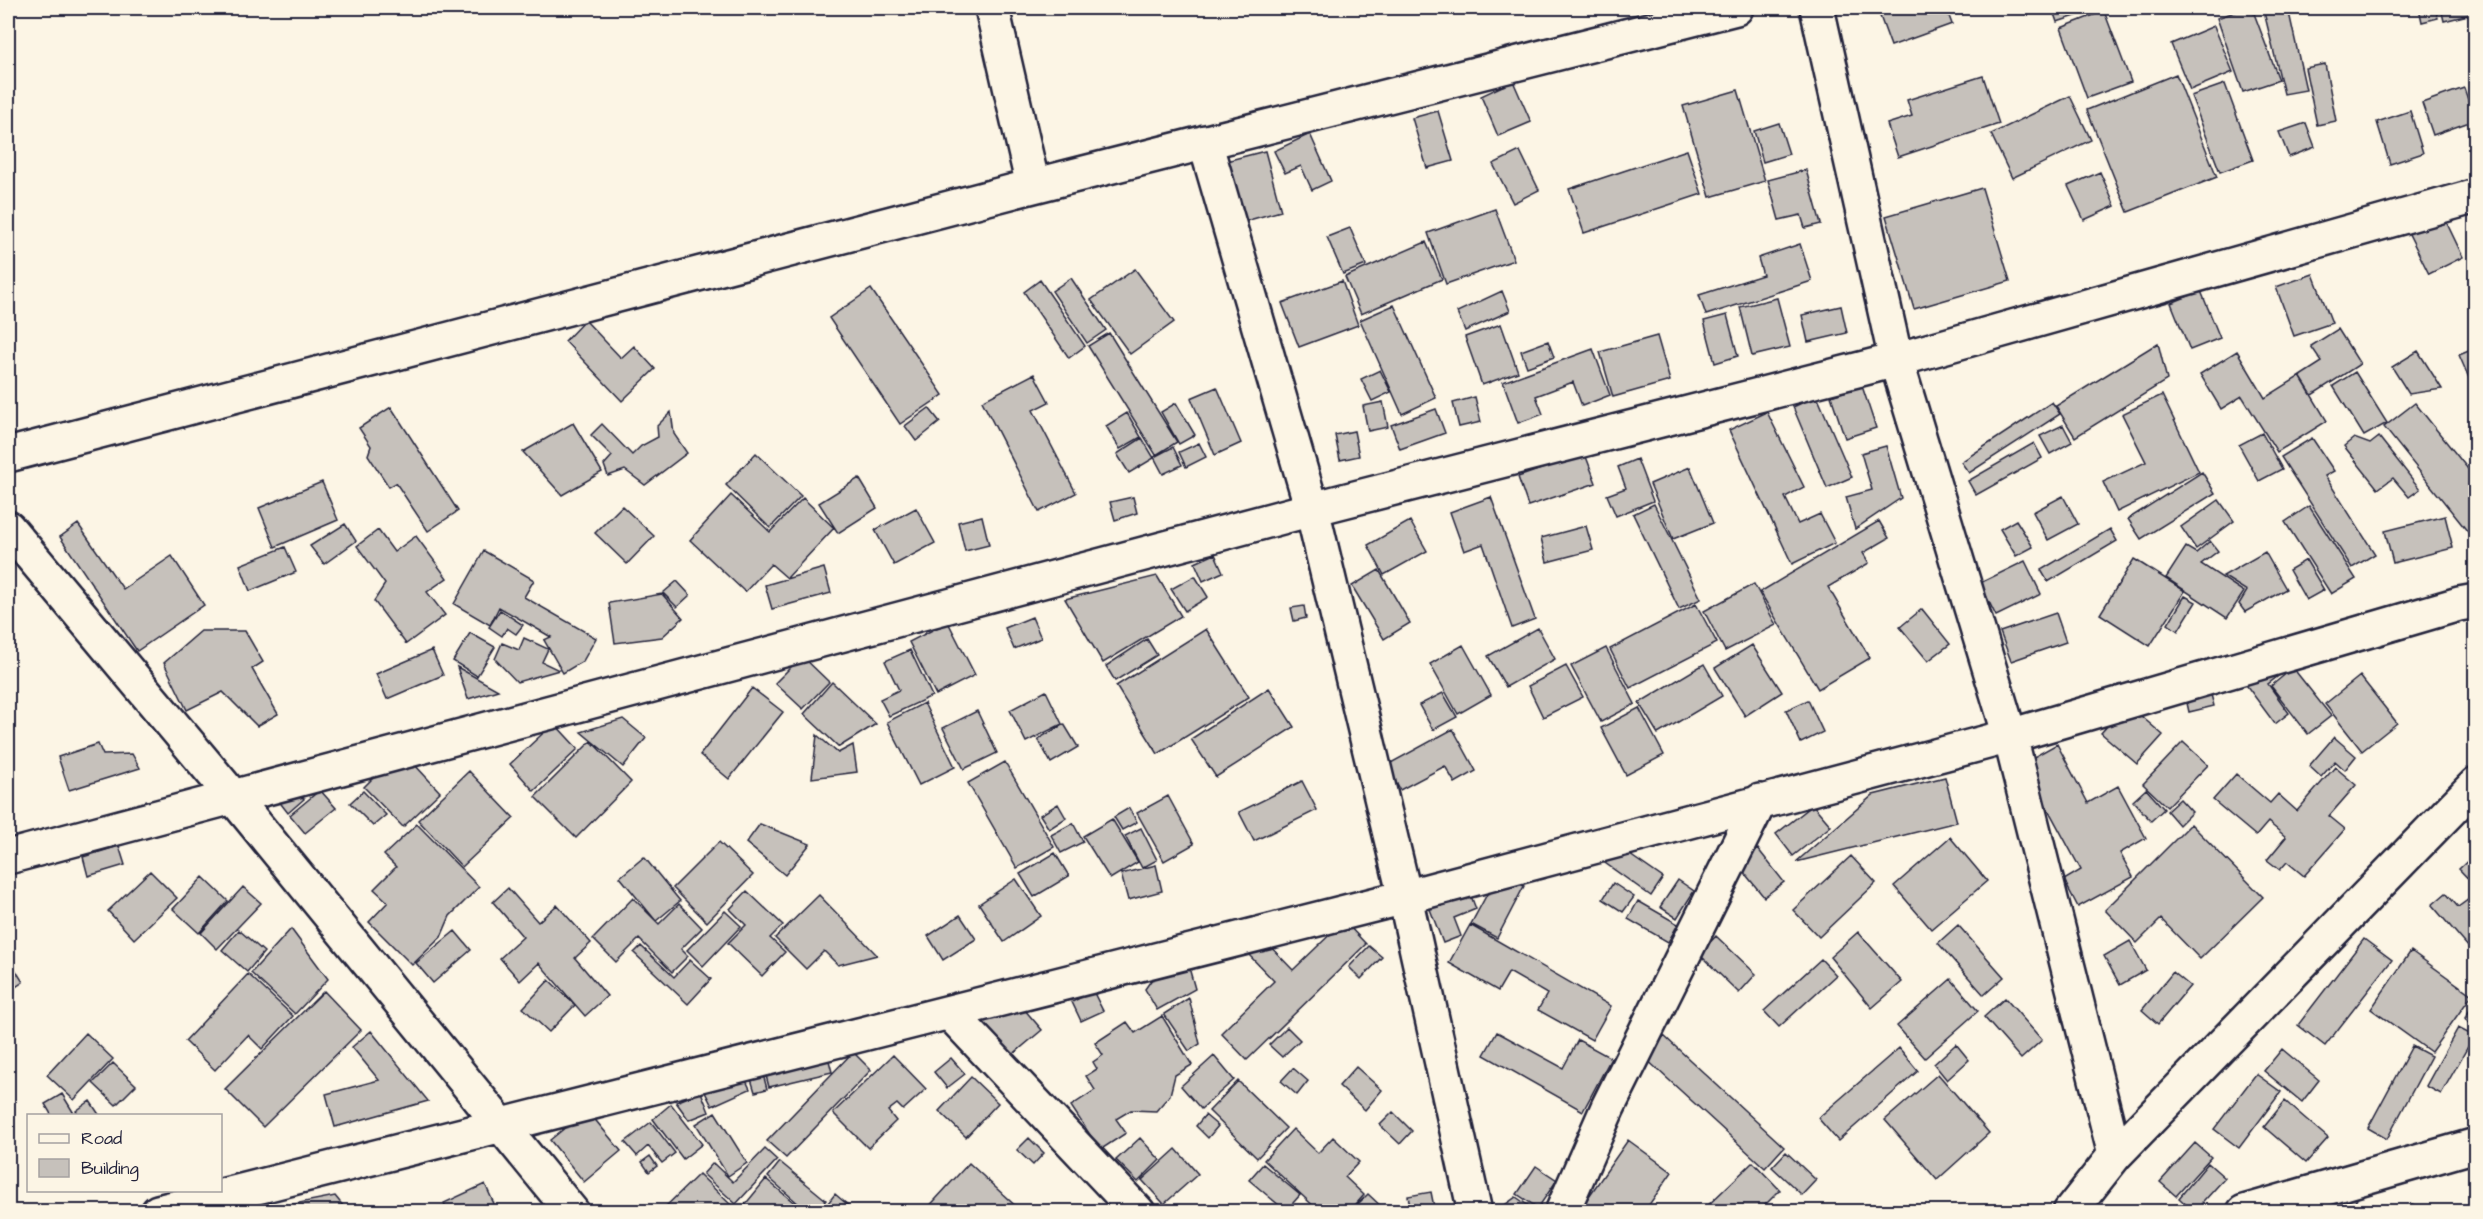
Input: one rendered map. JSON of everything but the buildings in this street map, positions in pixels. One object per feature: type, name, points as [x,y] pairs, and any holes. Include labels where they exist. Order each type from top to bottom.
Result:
[{"type":"street","points":[[992,8],[1033,186]]},
{"type":"street","points":[[8,455],[1033,186],[1736,8]]},
{"type":"street","points":[[1817,8],[1896,360],[2010,736],[2115,1155]]},
{"type":"street","points":[[1205,142],[1312,509],[1405,897],[1475,1212]]},
{"type":"street","points":[[8,857],[1312,509],[1896,360],[2475,196]]},
{"type":"street","points":[[8,528],[234,798],[572,1212]]},
{"type":"street","points":[[158,1212],[1405,897],[2010,736],[2475,601]]},
{"type":"street","points":[[2070,1212],[2115,1155],[2475,784]]},
{"type":"street","points":[[1562,1212],[1608,1107],[1760,801]]},
{"type":"street","points":[[950,1013],[1138,1212]]},
{"type":"street","points":[[2244,1212],[2475,1145]]}]
